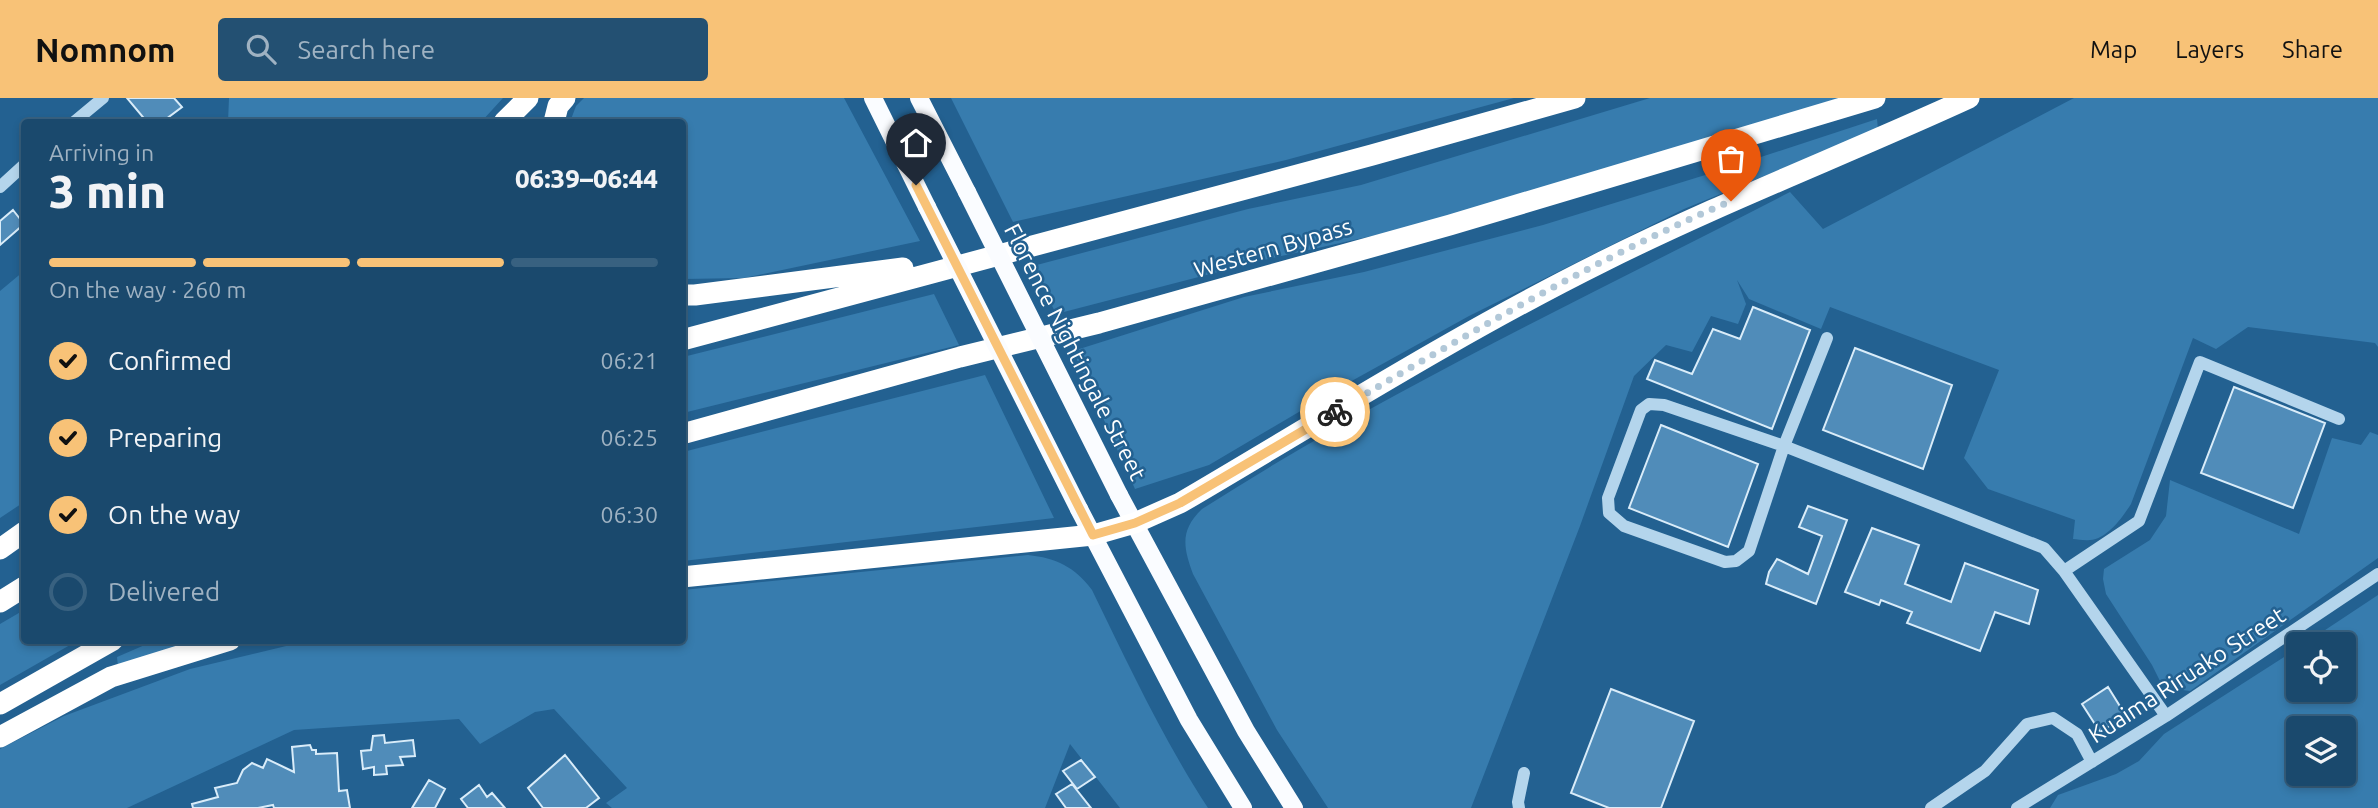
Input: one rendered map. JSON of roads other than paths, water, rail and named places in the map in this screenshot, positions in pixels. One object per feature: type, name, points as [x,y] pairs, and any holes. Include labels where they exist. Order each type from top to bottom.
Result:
[{"type":"highway","points":[[507,119],[528,98]]},
{"type":"highway","points":[[555,119],[558,106],[565,98]]},
{"type":"highway","points":[[686,339],[1575,98]]},
{"type":"highway","name":"Western Bypass","points":[[686,433],[960,357],[1099,323],[1437,229],[1875,98]]},
{"type":"highway","points":[[686,577],[1093,535],[1135,523],[1180,503],[1506,312],[1601,262],[1706,211],[1969,98]]},
{"type":"highway","points":[[686,295],[980,258]]},
{"type":"highway","points":[[0,549],[21,535]]},
{"type":"highway","points":[[0,602],[21,589]]},
{"type":"highway","points":[[0,704],[106,644]]},
{"type":"highway","points":[[0,737],[111,677],[217,644]]},
{"type":"main road","points":[[873,98],[1111,573],[1189,720],[1243,808]]},
{"type":"main road","name":"Florence Nightingale Street","points":[[919,98],[1119,495],[1246,731],[1294,808]]},
{"type":"street","points":[[78,119],[103,98]]},
{"type":"street","points":[[0,187],[21,168]]},
{"type":"street","points":[[1827,338],[1784,446],[1749,551],[1736,561],[1725,562],[1624,526],[1609,513],[1608,498],[1641,410],[1649,404],[1664,405],[1784,446],[2044,548],[2064,571],[2166,716]]},
{"type":"street","points":[[2064,571],[2139,521],[2200,362],[2339,419]]},
{"type":"street","name":"Kuaima Riruako Street","points":[[2017,808],[2166,716],[2378,574]]},
{"type":"street","points":[[1931,808],[1985,771],[2027,724],[2053,718],[2077,734],[2092,762]]},
{"type":"street","points":[[1520,808],[1518,802],[1524,773]]}]
